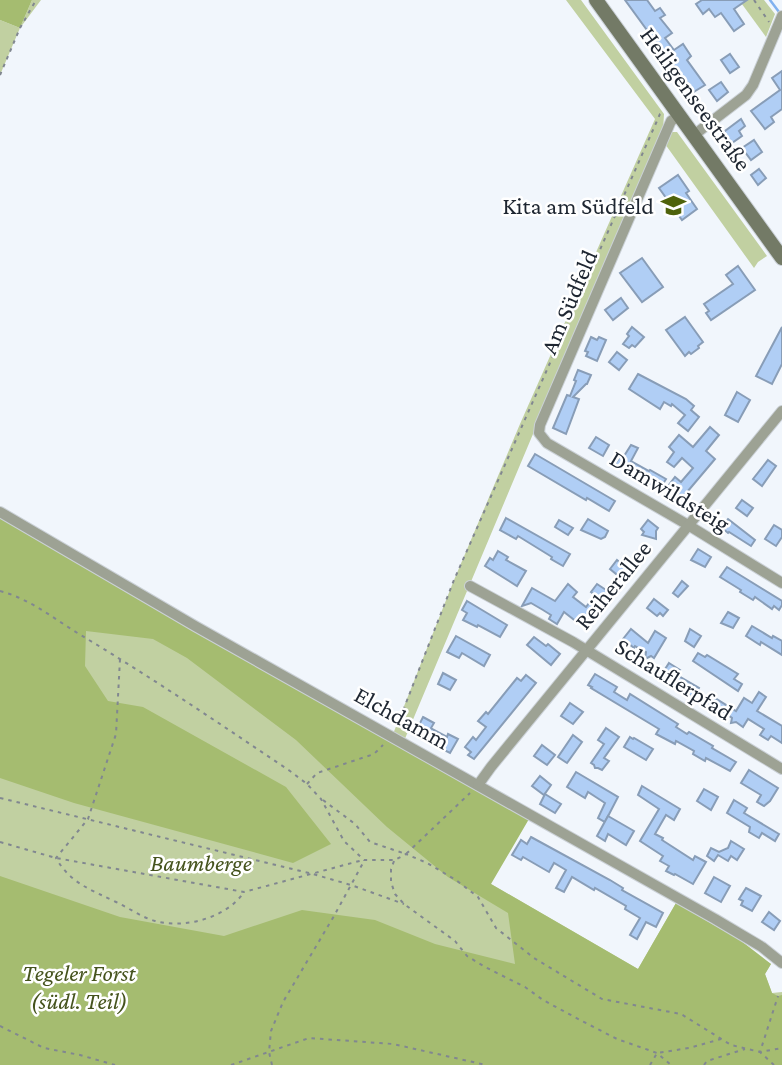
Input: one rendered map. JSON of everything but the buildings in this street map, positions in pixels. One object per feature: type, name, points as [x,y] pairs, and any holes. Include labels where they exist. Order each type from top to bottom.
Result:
[{"type":"main road","name":"Heiligenseestraße","points":[[597,0],[782,258]]},
{"type":"street","points":[[694,135],[746,95],[753,85],[782,16]]},
{"type":"street","name":"Am Südfeld","points":[[538,433],[676,110]]},
{"type":"street","name":"Reiherallee","points":[[478,785],[782,411]]},
{"type":"street","name":"Damwildsteig","points":[[538,433],[547,443],[782,583]]},
{"type":"street","name":"Elchdamm","points":[[0,512],[161,607],[715,919],[754,942],[782,963]]},
{"type":"street","name":"Schauflerpfad","points":[[470,586],[587,650],[782,769]]},
{"type":"path","points":[[0,75],[20,28],[36,0]]},
{"type":"path","points":[[754,0],[776,31]]},
{"type":"path","points":[[307,784],[317,773],[374,754],[391,736],[454,580],[660,114],[676,110]]},
{"type":"path","points":[[0,591],[18,596],[120,658],[307,784],[321,799],[355,824],[370,842],[427,863],[456,880],[478,897],[496,928],[534,958],[601,999],[681,1014],[731,1045],[760,1052],[782,1048]]},
{"type":"path","points":[[56,858],[88,819],[116,734],[120,658]]},
{"type":"path","points":[[0,842],[56,858],[244,892],[364,860],[394,860],[406,855],[478,785]]},
{"type":"path","points":[[0,798],[313,874],[404,904]]},
{"type":"path","points":[[321,799],[344,841],[364,860]]},
{"type":"path","points":[[56,858],[73,880],[89,890],[139,914],[169,923],[184,923],[219,912],[238,900],[244,892]]},
{"type":"path","points":[[272,1065],[269,1052],[271,1031],[283,1002],[364,860]]},
{"type":"path","points":[[394,860],[391,882],[395,894],[404,904],[455,941],[467,956],[617,1039],[657,1053],[671,1065]]},
{"type":"path","points":[[760,1052],[778,996]]},
{"type":"path","points":[[0,1026],[44,1048],[115,1065]]},
{"type":"path","points":[[231,1065],[309,1038],[393,1044],[485,1065]]},
{"type":"path","points":[[657,1053],[722,1039]]},
{"type":"path","points":[[704,1065],[707,1061],[746,1049]]},
{"type":"path","points":[[760,1052],[774,1065]]},
{"type":"path","points":[[650,1065],[657,1053]]},
{"type":"green space","points":[[0,0],[32,0],[20,28],[0,20]]},
{"type":"green space","points":[[32,0],[41,0],[20,28]]},
{"type":"green space","points":[[566,0],[581,0],[664,114],[663,131],[404,741],[393,734],[454,580],[655,119]]},
{"type":"green space","points":[[739,0],[764,0],[775,14],[766,37]]},
{"type":"green space","points":[[0,20],[20,28],[0,75]]},
{"type":"green space","points":[[670,132],[677,132],[767,256],[754,268],[665,144]]},
{"type":"green space","name":"Tegeler Forst (südl. Teil)","points":[[0,516],[491,884],[638,969],[676,903],[771,964],[765,974],[772,993],[782,992],[782,1043],[0,1065]]},
{"type":"green space","name":"Tegeler Forst (südl. Teil)","points":[[0,516],[529,819],[491,884],[638,969],[676,903],[740,940],[771,964],[765,974],[772,993],[782,995],[782,1065],[0,1065],[0,876],[120,917],[224,936],[302,910],[375,920],[435,944],[515,964],[508,913],[448,877],[387,827],[296,740],[187,658],[153,639],[86,631],[85,666],[108,701],[143,707],[286,787],[331,844],[293,863],[74,803],[0,778]]},
{"type":"waterway","points":[[770,0],[779,12]]},
{"type":"place","name":"Kita am Südfeld","points":[[674,206]]},
{"type":"park label","name":"Baumberge","points":[[201,863]]}]
